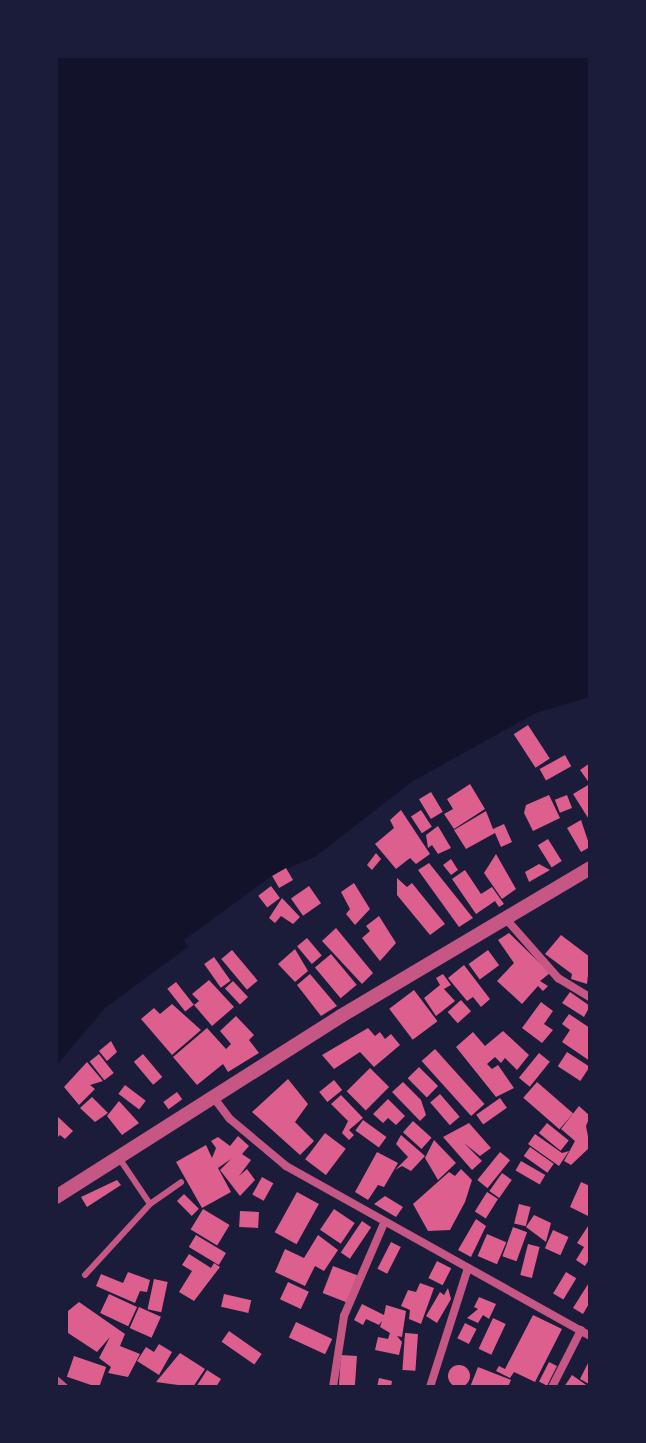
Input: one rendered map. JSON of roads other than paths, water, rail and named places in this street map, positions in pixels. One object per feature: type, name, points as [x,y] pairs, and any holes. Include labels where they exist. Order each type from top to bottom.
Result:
[{"type":"street","points":[[56,1197],[590,868]]},
{"type":"street","points":[[506,919],[558,978],[590,997]]},
{"type":"street","points":[[214,1098],[230,1119],[286,1166],[586,1333],[552,1387]]},
{"type":"street","points":[[333,1387],[344,1316],[384,1223]]},
{"type":"street","points":[[430,1387],[468,1268]]},
{"type":"street","points":[[56,1380],[64,1387]]},
{"type":"lane","points":[[119,1158],[150,1204]]},
{"type":"lane","points":[[85,1275],[150,1204],[181,1182]]}]
